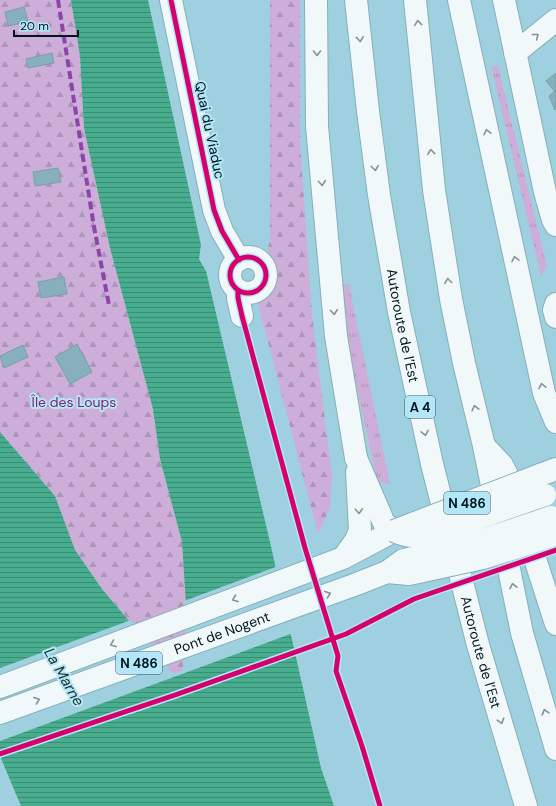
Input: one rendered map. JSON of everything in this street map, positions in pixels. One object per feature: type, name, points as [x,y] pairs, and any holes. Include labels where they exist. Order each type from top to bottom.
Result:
[{"type":"main road","name":"Quai du Viaduc","points":[[171,0],[214,210],[222,231],[239,260]]},
{"type":"main road","points":[[316,0],[317,126],[320,165],[336,336],[356,458],[360,530],[356,540],[343,558]]},
{"type":"main road","name":"Autoroute de l’Est","points":[[356,0],[379,195],[399,312],[432,464],[476,638],[526,806]]},
{"type":"main road","points":[[415,0],[434,190],[450,299],[484,446],[522,633],[556,749]]},
{"type":"main road","points":[[459,0],[544,393],[556,422]]},
{"type":"main road","points":[[504,0],[545,192],[553,220],[556,224]]},
{"type":"main road","points":[[515,53],[556,20]]},
{"type":"main road","points":[[250,257],[260,262],[264,267],[265,278],[263,284],[255,292],[244,292],[238,290],[231,281],[231,269],[239,260],[250,257]]},
{"type":"main road","points":[[238,290],[238,298],[242,316]]},
{"type":"main road","points":[[556,304],[554,310],[556,317]]},
{"type":"main road","points":[[484,446],[502,465],[510,481],[556,624]]},
{"type":"main road","points":[[356,458],[384,523],[394,531]]},
{"type":"main road","name":"N 486","points":[[343,558],[394,531],[549,483]]},
{"type":"main road","name":"Pont de Nogent","points":[[0,713],[358,583],[400,569],[482,558],[555,525]]},
{"type":"main road","name":"Pont de Nogent","points":[[0,687],[343,558]]},
{"type":"green space","name":"Île des Loups","points":[[0,0],[71,0],[80,56],[84,128],[110,248],[153,409],[160,459],[182,542],[188,636],[184,672],[176,675],[170,674],[151,647],[102,589],[75,550],[55,496],[0,432]]},
{"type":"green space","points":[[270,0],[300,0],[300,142],[312,315],[332,476],[330,508],[318,534],[258,304],[270,239]]},
{"type":"green space","points":[[491,66],[498,66],[547,266],[541,276]]},
{"type":"green space","points":[[349,284],[390,484],[377,481],[343,323],[339,285]]},
{"type":"water","name":"La Marne","points":[[71,0],[148,0],[201,245],[199,259],[206,271],[270,542],[321,768],[334,806],[21,806],[0,756],[0,432],[55,496],[75,550],[102,589],[151,647],[170,673],[176,675],[184,673],[188,636],[182,542],[160,459],[153,409],[110,248],[84,128],[80,56]]},
{"type":"pier","points":[[278,566],[293,633],[0,741],[0,668],[131,620],[171,672],[176,673],[182,671],[186,636],[184,601]]},
{"type":"building","points":[[24,7],[28,22],[8,26],[5,12]]},
{"type":"building","points":[[52,53],[54,63],[28,68],[26,59]]},
{"type":"building","points":[[556,73],[556,93],[546,81]]},
{"type":"building","points":[[555,91],[556,93],[555,110],[549,96]]},
{"type":"building","points":[[58,168],[61,182],[35,186],[33,172]]},
{"type":"building","points":[[64,277],[67,294],[41,298],[38,282]]},
{"type":"building","points":[[77,344],[92,372],[70,384],[55,357]]},
{"type":"building","points":[[23,345],[28,357],[4,368],[0,356]]},
{"type":"marked path","points":[[58,0],[94,227],[109,305]]},
{"type":"cycle path","points":[[171,0],[214,210],[222,231],[239,260]]},
{"type":"cycle path","points":[[248,257],[258,260],[263,265],[266,275],[263,285],[258,290],[248,293],[238,290],[233,285],[230,275],[233,265],[238,260],[248,257]]},
{"type":"cycle path","points":[[238,290],[238,298],[242,316],[305,548],[338,656],[336,671],[362,746],[380,806]]},
{"type":"cycle path","points":[[0,754],[175,695],[346,634],[414,599],[556,550]]}]
